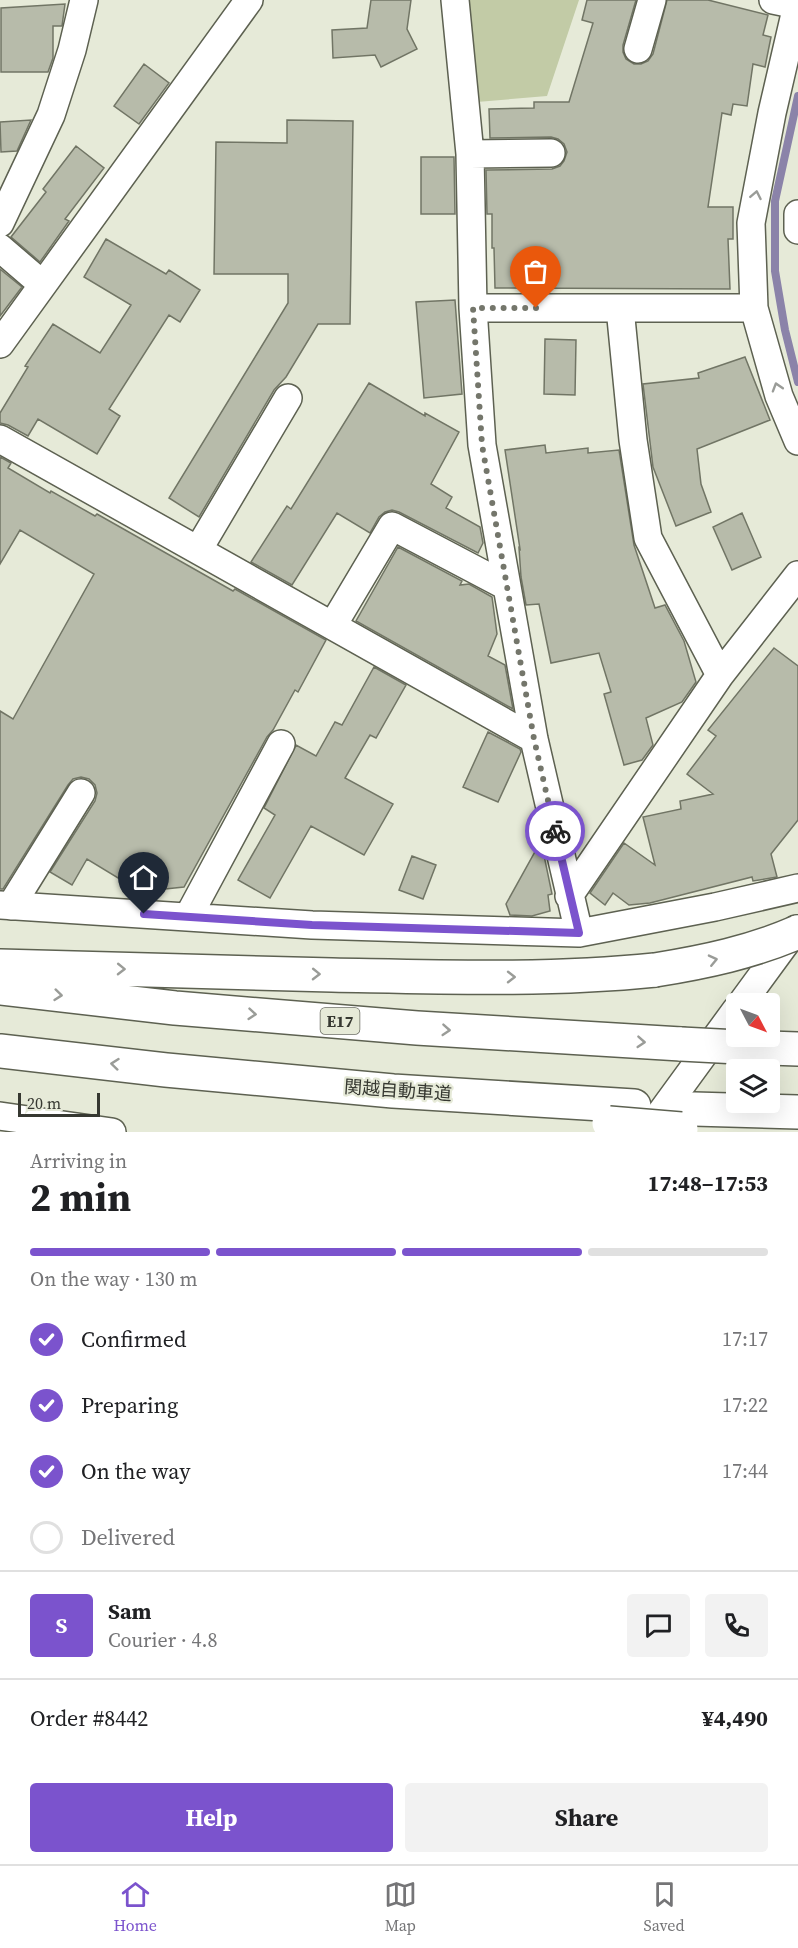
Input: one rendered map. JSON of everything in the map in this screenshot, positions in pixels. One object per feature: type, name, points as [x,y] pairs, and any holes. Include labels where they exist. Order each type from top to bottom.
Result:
[{"type":"highway","points":[[0,966],[391,976],[600,975],[697,963],[741,953],[798,932]]},
{"type":"highway","name":"E17","points":[[0,988],[175,1008],[417,1028],[798,1049]]},
{"type":"highway","name":"関越自動車道","points":[[0,1051],[166,1070],[393,1091],[630,1120],[798,1112]]},
{"type":"highway","points":[[687,1119],[730,1132]]},
{"type":"street","points":[[0,223],[51,115],[72,50],[84,0]]},
{"type":"street","points":[[0,344],[249,0]]},
{"type":"street","points":[[455,0],[470,154],[473,308],[482,445],[534,739],[579,933]]},
{"type":"street","points":[[638,49],[652,0]]},
{"type":"street","points":[[789,2],[772,113],[751,223],[754,308],[779,396],[798,441]]},
{"type":"street","points":[[470,154],[551,153]]},
{"type":"street","points":[[798,214],[798,230]]},
{"type":"street","points":[[0,248],[42,284]]},
{"type":"street","points":[[473,308],[754,308]]},
{"type":"street","points":[[620,308],[633,440],[648,538],[720,675]]},
{"type":"street","points":[[198,550],[288,398]]},
{"type":"street","points":[[0,439],[534,739]]},
{"type":"street","points":[[333,625],[392,526],[506,586]]},
{"type":"street","points":[[569,896],[720,675],[798,575]]},
{"type":"street","points":[[188,917],[281,744]]},
{"type":"street","points":[[6,906],[81,793]]},
{"type":"street","points":[[6,906],[312,925],[579,933],[715,907],[798,888]]},
{"type":"street","points":[[749,993],[798,926]]},
{"type":"street","points":[[630,1120],[726,1020]]},
{"type":"street","points":[[0,1116],[95,1130]]},
{"type":"green space","points":[[464,0],[579,0],[547,96],[477,102]]},
{"type":"building","points":[[371,0],[411,0],[407,29],[417,49],[381,67],[375,55],[333,58],[332,30],[367,28]]},
{"type":"building","points":[[587,0],[636,0],[623,45],[626,59],[634,64],[648,61],[653,54],[667,0],[708,0],[768,15],[763,35],[771,37],[765,67],[753,64],[747,106],[733,104],[731,115],[722,113],[708,207],[733,207],[733,239],[728,239],[730,289],[495,288],[492,214],[487,214],[486,170],[552,169],[560,166],[567,152],[564,144],[551,137],[490,138],[489,109],[534,108],[534,102],[569,102],[593,23],[582,20]]},
{"type":"building","points":[[65,4],[62,26],[53,26],[53,58],[48,72],[1,72],[1,8]]},
{"type":"building","points":[[144,64],[169,83],[139,124],[114,106]]},
{"type":"building","points":[[31,120],[17,151],[1,152],[0,122]]},
{"type":"building","points":[[287,120],[353,121],[350,324],[318,324],[286,377],[274,390],[199,517],[169,498],[288,303],[288,274],[214,274],[216,142],[287,143]]},
{"type":"building","points":[[76,146],[104,168],[65,219],[69,221],[40,262],[11,237],[46,192],[43,189]]},
{"type":"building","points":[[421,157],[454,157],[455,214],[421,214]]},
{"type":"building","points":[[106,239],[166,274],[169,270],[200,290],[180,322],[169,315],[109,409],[120,416],[97,454],[38,419],[28,436],[0,423],[0,413],[28,367],[25,366],[53,324],[100,353],[131,305],[84,277]]},
{"type":"building","points":[[0,269],[22,287],[0,316]]},
{"type":"building","points":[[455,300],[462,394],[424,398],[416,302]]},
{"type":"building","points":[[545,339],[576,340],[575,395],[544,394]]},
{"type":"building","points":[[745,357],[770,420],[697,449],[701,484],[711,512],[676,526],[653,467],[643,384],[699,378],[698,373]]},
{"type":"building","points":[[369,383],[425,416],[425,413],[459,432],[431,484],[452,497],[446,508],[480,527],[483,543],[478,553],[392,510],[379,517],[370,533],[337,513],[292,585],[251,562],[287,506],[291,509]]},
{"type":"building","points":[[545,445],[546,453],[588,448],[588,453],[619,450],[634,545],[655,608],[665,605],[684,641],[696,682],[682,702],[646,718],[653,745],[642,760],[624,765],[604,694],[611,692],[599,653],[551,663],[539,604],[526,605],[505,450]]},
{"type":"building","points":[[0,457],[11,463],[8,468],[50,493],[51,491],[95,516],[97,514],[233,591],[235,589],[326,640],[298,692],[295,690],[267,737],[184,887],[165,889],[128,872],[123,881],[87,859],[72,885],[50,872],[95,801],[97,793],[95,785],[89,779],[81,777],[73,779],[68,785],[3,889],[0,889],[0,711],[13,719],[94,574],[20,530],[0,564]]},
{"type":"building","points":[[742,513],[761,557],[732,570],[713,527]]},
{"type":"building","points":[[398,547],[462,581],[460,585],[469,584],[492,597],[497,634],[488,656],[505,665],[513,709],[356,621]]},
{"type":"building","points":[[774,648],[798,666],[798,820],[771,854],[777,877],[753,881],[752,877],[650,903],[629,905],[613,893],[605,905],[590,893],[624,843],[655,865],[643,817],[681,809],[680,801],[713,794],[687,774],[716,736],[708,730]]},
{"type":"building","points":[[374,667],[406,685],[376,738],[370,735],[345,778],[393,804],[364,855],[311,826],[270,898],[238,880],[275,815],[264,808],[296,745],[316,756],[335,722],[342,725]]},
{"type":"building","points":[[488,732],[520,749],[521,752],[498,802],[463,787]]},
{"type":"building","points":[[541,841],[552,894],[548,895],[550,911],[532,916],[510,915],[506,904]]},
{"type":"building","points":[[412,856],[436,865],[423,899],[399,890]]},
{"type":"waterway","points":[[798,96],[775,201],[775,271],[785,330],[798,382]]},
{"type":"way so far","points":[[536,308],[473,308],[482,445],[534,739],[555,831]]},
{"type":"route","points":[[144,914],[312,925],[579,933],[555,831]]}]
